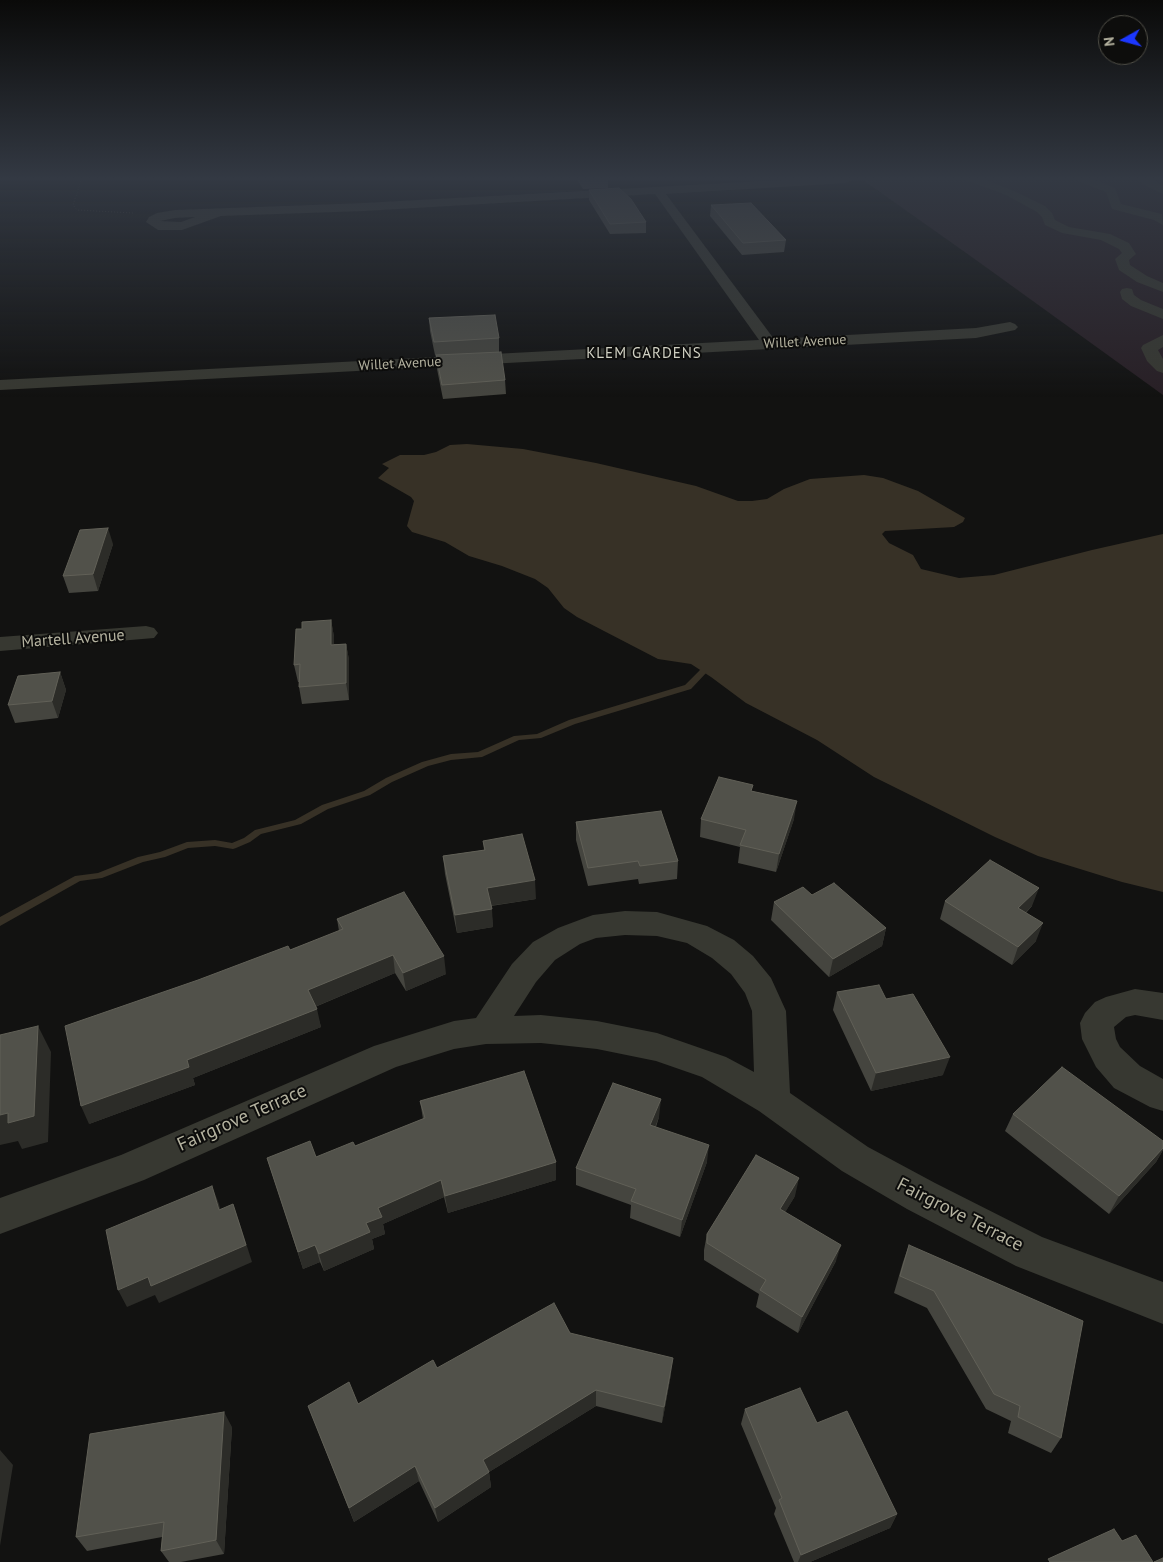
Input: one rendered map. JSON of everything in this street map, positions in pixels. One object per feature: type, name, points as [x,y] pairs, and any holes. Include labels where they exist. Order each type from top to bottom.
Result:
[{"type":"street","points":[[702,251],[770,344]]},
{"type":"street","points":[[1127,251],[1129,254],[1122,259],[1124,267],[1142,279],[1163,288]]},
{"type":"street","points":[[1128,292],[1127,296],[1136,303],[1163,315]]},
{"type":"street","name":"Willet Avenue","points":[[0,385],[976,333],[1010,328]]},
{"type":"street","points":[[1163,340],[1149,348],[1153,358],[1163,368]]},
{"type":"street","name":"Martell Avenue","points":[[0,644],[146,633]]},
{"type":"street","points":[[486,1030],[524,973],[544,951],[569,936],[593,927],[625,924],[665,926],[696,934],[723,949],[742,965],[759,987],[769,1011],[772,1100]]},
{"type":"street","points":[[1163,1007],[1155,1004],[1135,1002],[1118,1006],[1107,1012],[1098,1024],[1100,1039],[1108,1057],[1127,1077],[1163,1096]]},
{"type":"street","name":"Fairgrove Terrace","points":[[0,1216],[131,1168],[386,1056],[454,1035],[486,1030],[541,1029],[597,1035],[657,1047],[714,1067],[772,1100],[855,1160],[921,1196],[1030,1252],[1163,1303]]},
{"type":"shaded area","points":[[963,251],[1163,251],[1163,395]]},
{"type":"shaded area","points":[[467,444],[523,449],[596,463],[696,486],[738,501],[767,499],[784,489],[810,479],[864,475],[883,478],[918,491],[965,518],[963,522],[954,527],[885,531],[882,534],[889,543],[913,555],[921,569],[959,578],[994,575],[1163,534],[1163,892],[1122,882],[1038,856],[995,837],[874,777],[817,740],[746,703],[691,664],[658,659],[577,617],[564,608],[548,588],[535,579],[469,556],[445,542],[412,532],[407,526],[414,501],[411,497],[378,478],[389,468],[382,464],[400,455],[424,455],[436,452],[450,445]]},
{"type":"building","points":[[495,315],[499,338],[434,342],[429,318]]},
{"type":"building","points":[[501,352],[505,380],[442,385],[436,355]]},
{"type":"building","points":[[108,528],[93,574],[63,576],[80,530]]},
{"type":"building","points":[[331,620],[331,645],[346,644],[346,683],[299,687],[300,664],[294,665],[296,629],[302,629],[302,622]]},
{"type":"building","points":[[60,672],[52,701],[8,705],[18,676]]},
{"type":"building","points":[[719,777],[753,785],[751,791],[797,801],[779,854],[740,845],[746,830],[701,819]]},
{"type":"building","points":[[661,811],[678,861],[640,866],[638,861],[588,868],[576,822]]},
{"type":"building","points":[[522,834],[535,880],[487,888],[492,909],[455,915],[443,856],[485,850],[483,841]]},
{"type":"building","points":[[990,860],[1039,888],[1018,908],[1043,923],[1018,947],[945,901]]},
{"type":"building","points":[[834,883],[886,928],[833,959],[774,902],[803,887],[812,895]]},
{"type":"building","points":[[404,892],[444,956],[403,973],[393,955],[308,990],[317,1009],[187,1060],[189,1067],[81,1106],[65,1026],[198,980],[288,946],[290,950],[343,929],[337,919]]},
{"type":"building","points":[[879,985],[886,999],[913,994],[950,1057],[876,1073],[837,992]]},
{"type":"building","points":[[38,1026],[34,1116],[8,1123],[8,1113],[0,1115],[0,1035]]},
{"type":"building","points":[[1062,1067],[1163,1141],[1163,1148],[1119,1196],[1013,1114]]},
{"type":"building","points":[[524,1071],[556,1162],[445,1196],[441,1180],[378,1208],[382,1217],[366,1223],[370,1232],[319,1254],[315,1245],[298,1252],[267,1158],[310,1141],[316,1157],[353,1142],[355,1146],[425,1118],[420,1101]]},
{"type":"building","points":[[613,1083],[661,1099],[650,1125],[709,1145],[682,1220],[631,1201],[636,1189],[576,1168]]},
{"type":"building","points":[[756,1155],[799,1178],[780,1209],[841,1245],[802,1317],[760,1290],[766,1280],[707,1243],[707,1234]]},
{"type":"building","points":[[212,1186],[219,1210],[233,1204],[246,1245],[151,1286],[148,1277],[118,1290],[106,1230]]},
{"type":"building","points":[[909,1245],[1083,1321],[1061,1438],[1018,1417],[1020,1406],[994,1394],[934,1291],[900,1276]]},
{"type":"building","points":[[554,1303],[570,1333],[673,1358],[664,1407],[596,1390],[483,1460],[489,1472],[435,1508],[415,1466],[349,1508],[308,1406],[349,1382],[358,1404],[433,1360],[437,1368]]},
{"type":"building","points":[[800,1388],[817,1423],[847,1411],[897,1514],[801,1555],[779,1500],[782,1498],[745,1409]]},
{"type":"building","points":[[224,1412],[216,1540],[161,1551],[164,1522],[76,1537],[90,1434]]},
{"type":"building","points":[[1114,1529],[1122,1541],[1136,1535],[1153,1562],[1050,1562],[1048,1559]]},
{"type":"building","points":[[1163,1558],[1163,1562],[1154,1562]]},
{"type":"waterway","points":[[0,922],[78,878],[99,876],[141,859],[162,855],[187,845],[215,843],[233,846],[247,840],[258,832],[298,822],[325,807],[367,793],[389,780],[425,764],[451,757],[479,755],[517,738],[538,736],[572,722],[688,687],[703,672]]},
{"type":"district","name":"KLEM GARDENS","points":[[644,354]]}]
